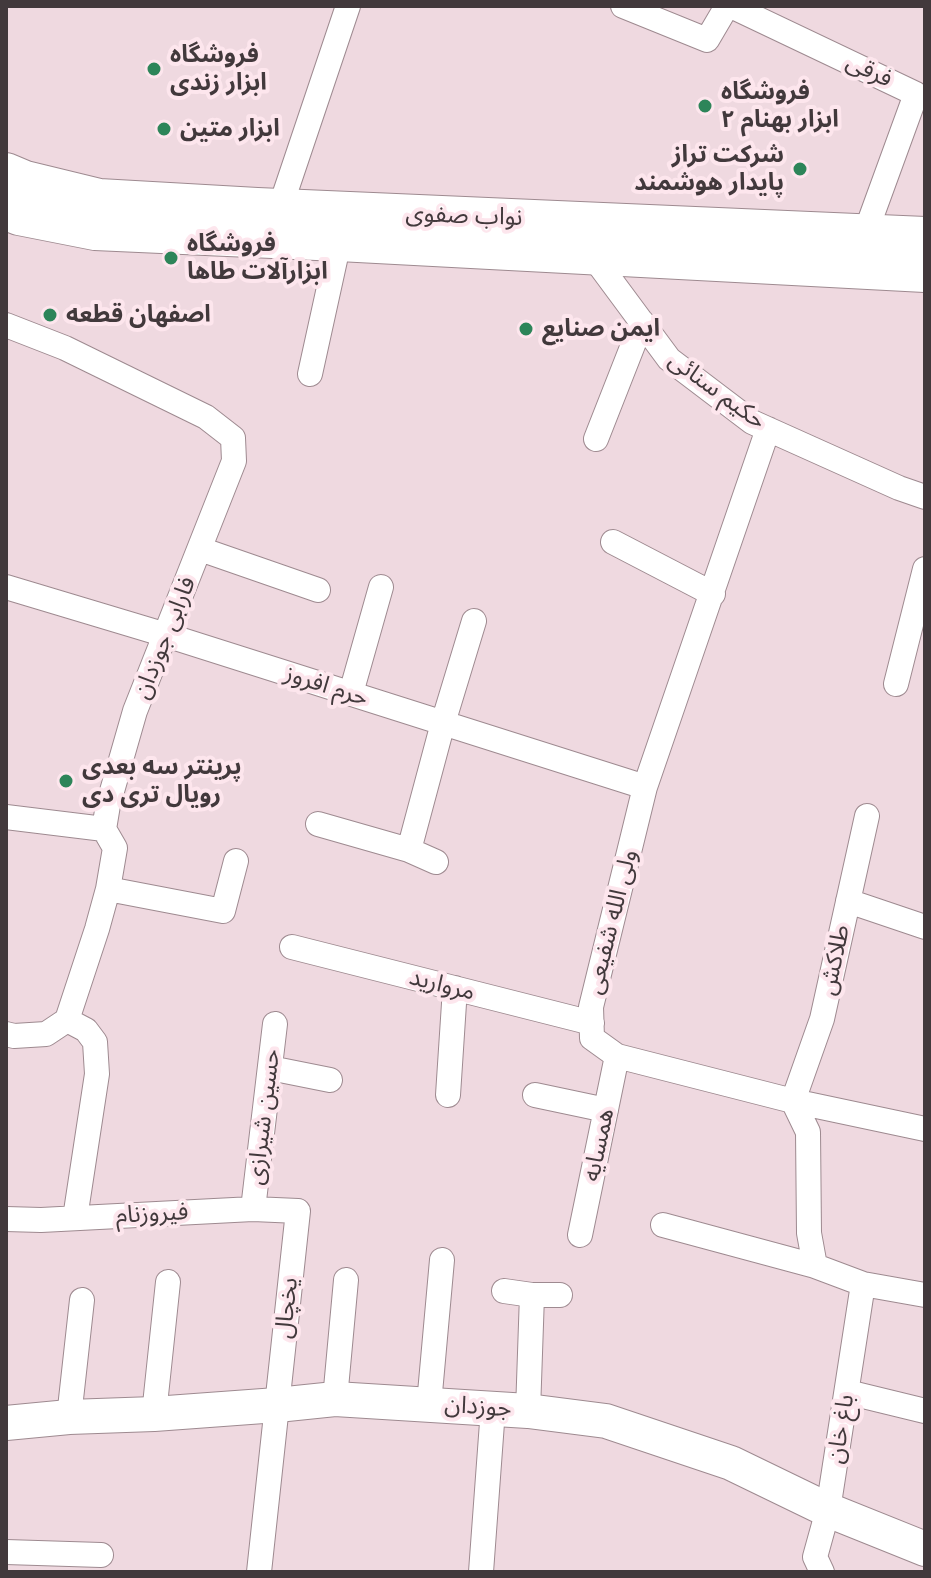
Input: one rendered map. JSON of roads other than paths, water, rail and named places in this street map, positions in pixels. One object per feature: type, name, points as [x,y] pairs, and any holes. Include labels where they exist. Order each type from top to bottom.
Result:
[{"type":"main road","name":"نواب صفوی","points":[[6,172],[25,180],[99,198],[925,236]]},
{"type":"main road","name":"نواب صفوی","points":[[6,211],[95,231],[925,273]]},
{"type":"street","points":[[280,208],[348,6]]},
{"type":"street","name":"فرقی","points":[[623,6],[707,40],[729,6],[916,94],[865,234]]},
{"type":"street","points":[[310,374],[339,242]]},
{"type":"street","name":"حکیم سنائی","points":[[592,255],[669,359],[752,422],[925,497]]},
{"type":"street","points":[[596,439],[642,322]]},
{"type":"street","name":"فارابی جوزدان","points":[[6,325],[65,348],[206,417],[233,438],[234,461],[135,711],[108,805],[104,829],[115,848],[108,889],[67,1020]]},
{"type":"street","name":"ولی الله شفیعی","points":[[617,1056],[592,1038],[591,1007],[645,787],[768,429]]},
{"type":"street","points":[[613,542],[713,594]]},
{"type":"street","points":[[200,549],[318,590]]},
{"type":"street","points":[[896,684],[925,569]]},
{"type":"street","name":"حرم افروز","points":[[6,587],[645,787]]},
{"type":"street","points":[[351,693],[381,587]]},
{"type":"street","points":[[409,850],[474,621]]},
{"type":"street","name":"طلاکش","points":[[793,1101],[822,1019],[867,816]]},
{"type":"street","points":[[6,817],[104,829]]},
{"type":"street","points":[[318,824],[409,850],[436,862]]},
{"type":"street","points":[[108,889],[223,911],[236,861]]},
{"type":"street","points":[[848,901],[925,927]]},
{"type":"street","name":"مروارید","points":[[292,947],[592,1023]]},
{"type":"street","points":[[448,1095],[455,988]]},
{"type":"street","points":[[6,1034],[46,1034],[67,1020],[86,1030],[95,1042],[97,1074],[75,1218]]},
{"type":"street","name":"حسین شیرازی","points":[[253,1209],[275,1024]]},
{"type":"street","points":[[617,1056],[793,1101],[925,1129]]},
{"type":"street","name":"همسایه","points":[[580,1235],[617,1056]]},
{"type":"street","points":[[270,1068],[330,1080]]},
{"type":"street","points":[[535,1095],[606,1110]]},
{"type":"street","points":[[793,1101],[808,1132],[809,1233],[815,1266]]},
{"type":"street","name":"فیروزنام","points":[[6,1219],[253,1209],[298,1211]]},
{"type":"street","name":"یخچال","points":[[259,1572],[298,1211]]},
{"type":"street","points":[[663,1225],[815,1266],[863,1284],[925,1295]]},
{"type":"street","points":[[429,1404],[442,1260]]},
{"type":"street","points":[[335,1399],[346,1280]]},
{"type":"street","points":[[154,1414],[168,1282]]},
{"type":"street","name":"باغ خان","points":[[822,1572],[815,1557],[828,1510],[863,1284]]},
{"type":"street","points":[[504,1291],[560,1295]]},
{"type":"street","points":[[528,1411],[532,1295]]},
{"type":"street","points":[[69,1417],[82,1300]]},
{"type":"street","points":[[847,1392],[925,1411]]},
{"type":"street","name":"جوزدان","points":[[6,1423],[335,1399],[528,1411],[606,1421],[731,1463],[828,1510],[925,1549]]},
{"type":"street","points":[[481,1572],[493,1409]]},
{"type":"street","points":[[6,1552],[101,1555]]},
{"type":"place","name":"فروشگاه ابزار زندی","points":[[154,69]]},
{"type":"place","name":"فروشگاه ابزار بهنام ۲","points":[[705,106]]},
{"type":"place","name":"ابزار متین","points":[[164,129]]},
{"type":"place","name":"شرکت تراز پایدار هوشمند","points":[[800,169]]},
{"type":"place","name":"فروشگاه ابزارآلات طاها","points":[[171,258]]},
{"type":"place","name":"اصفهان قطعه","points":[[50,315]]},
{"type":"place","name":"ایمن صنایع","points":[[526,329]]},
{"type":"place","name":"پرینتر سه بعدی رویال تری دی","points":[[66,781]]}]
